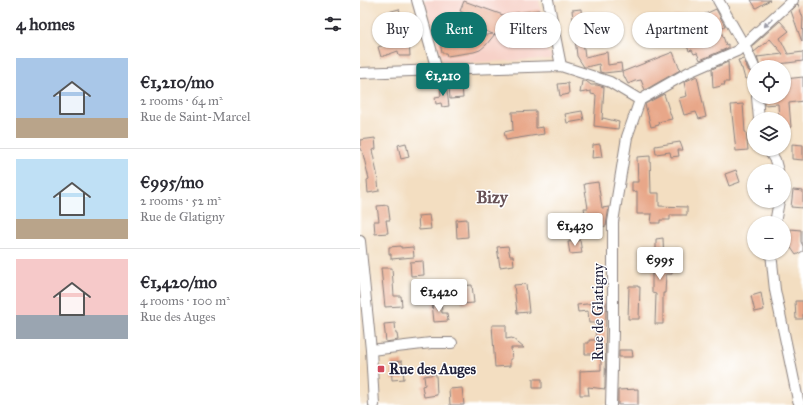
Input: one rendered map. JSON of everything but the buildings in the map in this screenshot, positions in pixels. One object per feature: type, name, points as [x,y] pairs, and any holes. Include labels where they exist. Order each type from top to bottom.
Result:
[{"type":"street","points":[[417,0],[437,70]]},
{"type":"street","points":[[548,0],[561,66]]},
{"type":"street","points":[[718,0],[751,60]]},
{"type":"street","points":[[360,73],[561,66],[610,82],[640,100],[689,72],[737,51],[793,0]]},
{"type":"street","name":"Rue de Glatigny","points":[[611,405],[613,222],[627,137],[640,100]]},
{"type":"street","points":[[360,241],[371,350],[374,405]]},
{"type":"street","points":[[772,260],[775,290],[800,405]]},
{"type":"street","points":[[371,350],[431,343],[452,343]]},
{"type":"shaded area","points":[[424,0],[539,0],[541,12],[495,12],[495,48],[547,48],[547,51],[552,55],[551,59],[443,64],[439,48],[487,48],[487,12],[431,12],[431,22]]},
{"type":"place","name":"Rue des Auges","points":[[381,369]]},
{"type":"district","name":"Bizy","points":[[492,197]]}]
